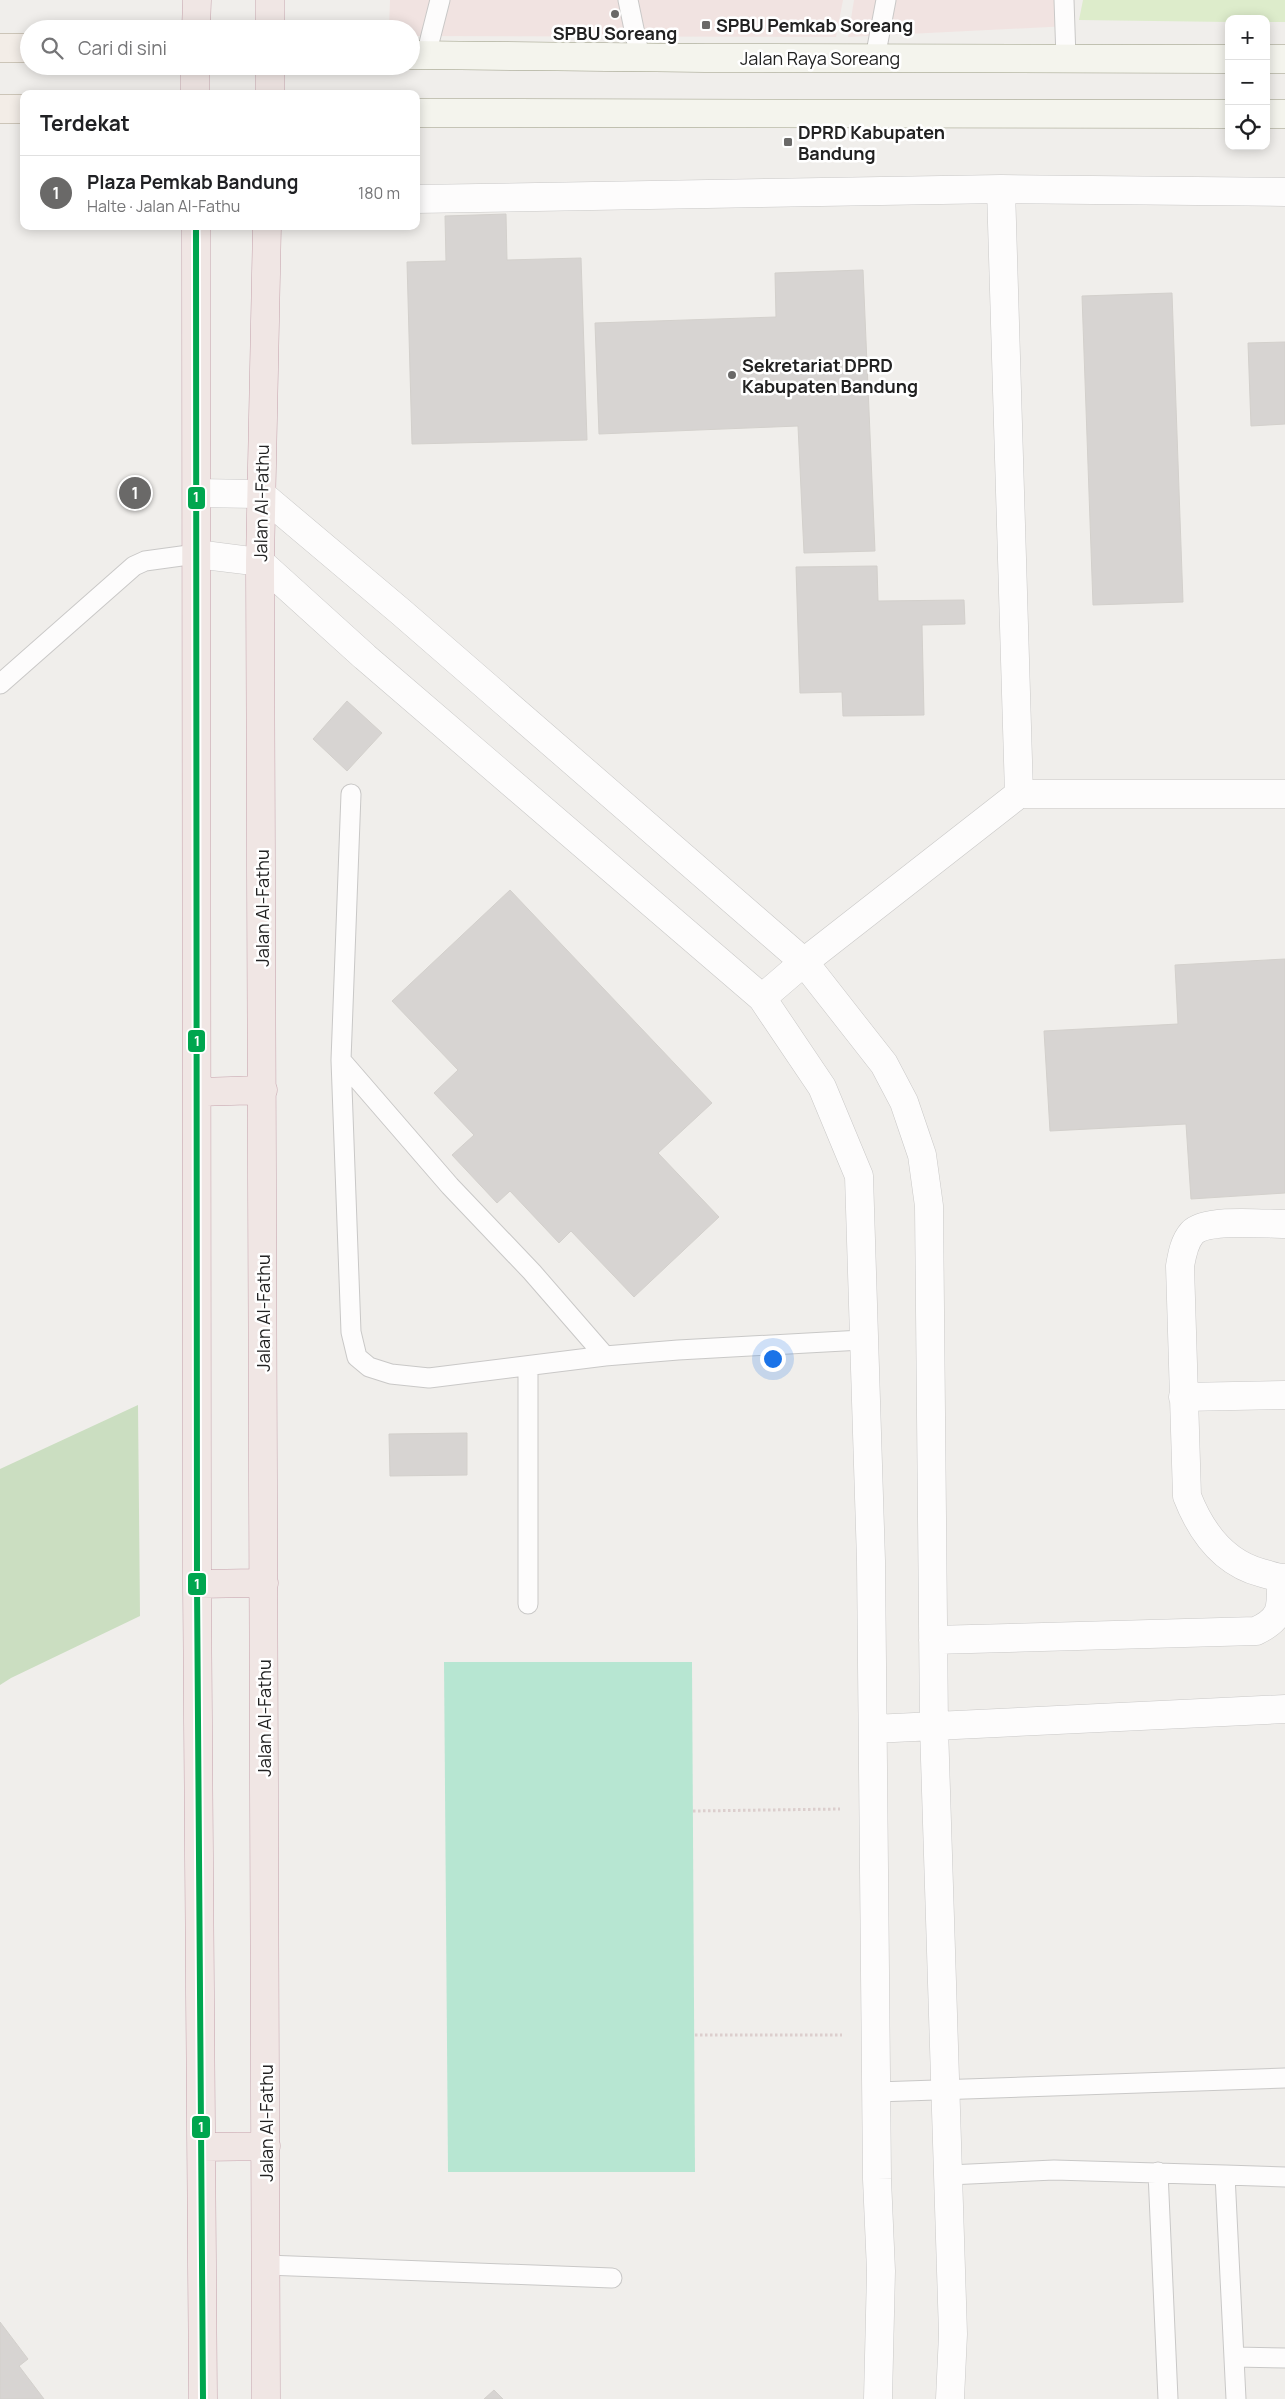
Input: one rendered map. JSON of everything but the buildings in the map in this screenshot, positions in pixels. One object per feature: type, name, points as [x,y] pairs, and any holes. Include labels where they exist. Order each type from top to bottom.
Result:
[{"type":"highway","points":[[196,20],[197,0]]},
{"type":"highway","points":[[270,0],[270,20]]},
{"type":"highway","points":[[195,75],[195,90]]},
{"type":"highway","points":[[270,75],[270,90]]},
{"type":"highway","points":[[196,230],[197,1584],[203,2399]]},
{"type":"highway","name":"Jalan Al-Fathu","points":[[266,2399],[260,562],[267,230]]},
{"type":"highway","points":[[198,1092],[263,1090]]},
{"type":"highway","points":[[197,1584],[264,1583]]},
{"type":"highway","points":[[202,2147],[266,2146]]},
{"type":"main road","points":[[0,48],[20,48]]},
{"type":"main road","name":"Jalan Raya Soreang","points":[[420,55],[640,58],[1225,59]]},
{"type":"main road","points":[[1270,59],[1285,59]]},
{"type":"main road","points":[[0,109],[20,109]]},
{"type":"main road","points":[[420,114],[1225,114]]},
{"type":"main road","points":[[1270,114],[1285,114]]},
{"type":"street","points":[[1001,189],[1019,794]]},
{"type":"street","points":[[420,199],[1001,189],[1285,192]]},
{"type":"street","points":[[197,493],[261,494],[416,625],[804,962],[884,1064],[904,1102],[922,1155],[929,1206],[934,1727],[953,2334],[950,2399]]},
{"type":"street","points":[[196,554],[260,562],[364,657],[762,998],[822,1086],[859,1176],[862,1340],[871,1561],[875,2035],[881,2271],[878,2399]]},
{"type":"street","points":[[762,998],[804,962],[1019,794],[1285,794]]},
{"type":"street","points":[[933,1640],[1256,1631],[1271,1624],[1280,1610],[1283,1578],[1247,1569],[1231,1560],[1212,1542],[1196,1520],[1187,1496],[1182,1398],[1180,1266],[1185,1244],[1193,1232],[1205,1227],[1224,1224],[1285,1224]]},
{"type":"street","points":[[1182,1398],[1285,1395]]},
{"type":"street","points":[[873,1729],[1285,1709]]},
{"type":"lane","points":[[420,52],[440,0]]},
{"type":"lane","points":[[628,0],[640,58]]},
{"type":"lane","points":[[876,58],[886,0]]},
{"type":"lane","points":[[1064,0],[1066,58]]},
{"type":"lane","points":[[0,684],[134,566],[145,561],[196,554]]},
{"type":"lane","points":[[351,794],[341,1060],[351,1332],[357,1357],[369,1367],[391,1374],[428,1378],[606,1356],[862,1340]]},
{"type":"lane","points":[[341,1060],[450,1186],[532,1272],[606,1356]]},
{"type":"lane","points":[[528,1366],[528,1604]]},
{"type":"lane","points":[[876,2092],[1285,2078]]},
{"type":"lane","points":[[949,2175],[1054,2170],[1285,2177]]},
{"type":"lane","points":[[1158,2172],[1168,2399]]},
{"type":"lane","points":[[1225,2175],[1236,2399]]},
{"type":"lane","points":[[266,2265],[612,2278]]},
{"type":"lane","points":[[1235,2357],[1285,2358]]},
{"type":"path","points":[[693,1811],[873,1808]]},
{"type":"path","points":[[695,2035],[875,2035]]},
{"type":"shaded area","name":"SPBU Soreang","points":[[390,0],[843,0],[836,37],[420,36],[420,20],[389,20]]},
{"type":"shaded area","points":[[854,0],[1074,0],[1069,26],[848,37]]},
{"type":"green space","points":[[1083,0],[1285,0],[1285,22],[1270,22],[1270,15],[1225,15],[1225,22],[1079,20]]},
{"type":"green space","points":[[138,1405],[140,1616],[0,1685],[0,1469]]},
{"type":"green space","points":[[444,1662],[692,1662],[695,2172],[448,2172]]},
{"type":"transit line","name":"1","points":[[196,230],[197,1584],[203,2399]]},
{"type":"place","name":"SPBU Soreang","points":[[615,14]]},
{"type":"place","name":"SPBU Pemkab Soreang","points":[[706,25]]},
{"type":"place","name":"DPRD Kabupaten Bandung","points":[[788,142]]},
{"type":"place","name":"Sekretariat DPRD Kabupaten Bandung","points":[[732,375]]},
{"type":"place","name":"Plaza Pemkab Bandung","points":[[135,493]]}]
